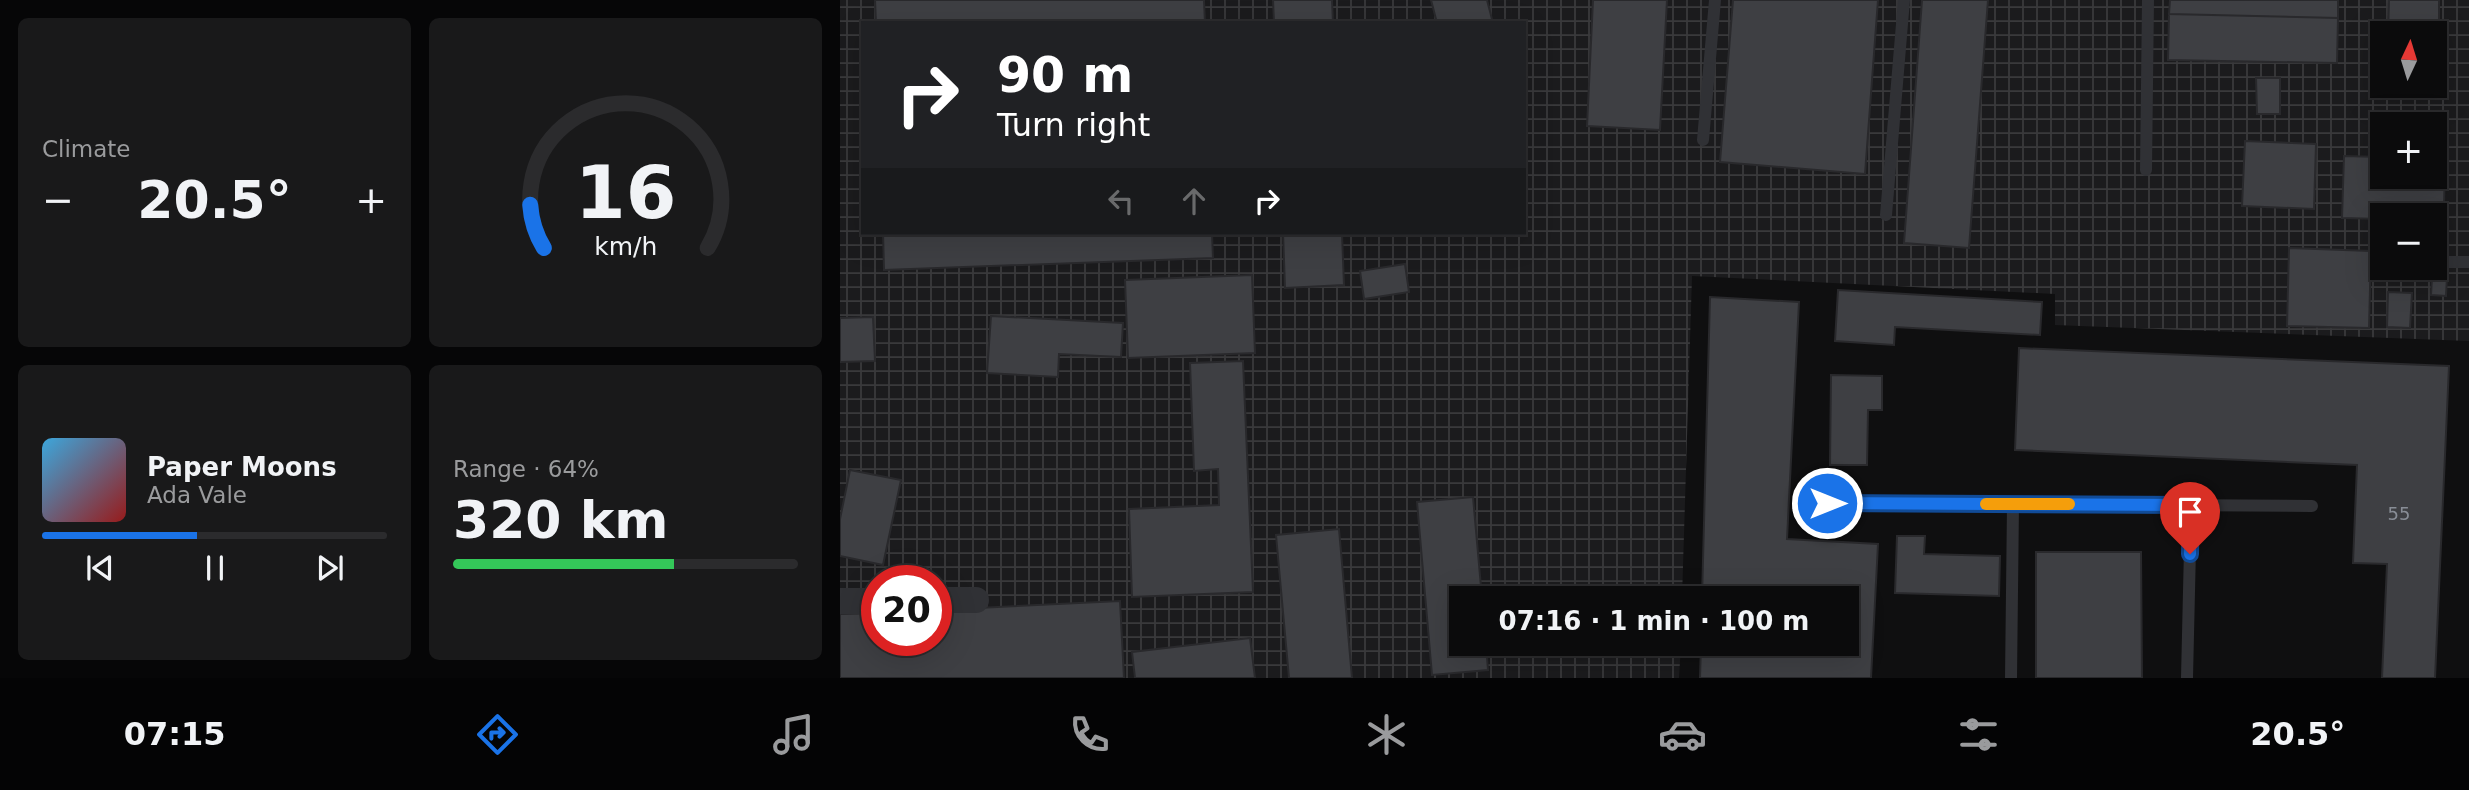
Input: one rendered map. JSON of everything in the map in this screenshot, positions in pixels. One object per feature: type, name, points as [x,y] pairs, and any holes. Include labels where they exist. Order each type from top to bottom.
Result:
[{"type":"street","points":[[952,600],[976,600]]},
{"type":"street","points":[[840,601],[861,601]]},
{"type":"lane","points":[[1703,140],[1715,0]]},
{"type":"lane","points":[[1886,215],[1904,0]]},
{"type":"lane","points":[[2146,170],[2148,0]]},
{"type":"lane","points":[[2447,262],[2469,262]]},
{"type":"lane","points":[[1827,503],[2312,506]]},
{"type":"lane","points":[[2011,678],[2013,504]]},
{"type":"lane","points":[[2187,678],[2191,505]]},
{"type":"shaded area","points":[[840,0],[2469,0],[2469,341],[2055,325],[2055,294],[1692,276],[1682,586],[1449,586],[1449,656],[1680,656],[1679,678],[840,678]]},
{"type":"building","points":[[875,0],[1204,0],[1205,21],[876,21]]},
{"type":"building","points":[[1273,0],[1332,0],[1333,21],[1274,21]]},
{"type":"building","points":[[1431,0],[1487,0],[1492,21],[1436,21]]},
{"type":"building","points":[[1593,0],[1667,0],[1660,130],[1587,126]]},
{"type":"building","points":[[1733,0],[1878,0],[1865,174],[1720,162]]},
{"type":"building","points":[[1922,0],[1988,0],[1969,248],[1904,243]]},
{"type":"building","points":[[2170,0],[2338,0],[2338,18],[2169,14]]},
{"type":"building","points":[[2389,0],[2439,0],[2439,21],[2388,21]]},
{"type":"building","points":[[2169,14],[2338,18],[2337,63],[2168,60]]},
{"type":"building","points":[[2256,78],[2280,78],[2280,114],[2257,114]]},
{"type":"building","points":[[2245,141],[2316,144],[2314,209],[2242,206]]},
{"type":"building","points":[[2344,156],[2370,157],[2370,189],[2444,189],[2444,203],[2370,203],[2370,219],[2342,218]]},
{"type":"building","points":[[883,235],[1212,235],[1213,258],[884,270]]},
{"type":"building","points":[[1283,235],[1342,235],[1344,285],[1285,288]]},
{"type":"building","points":[[2289,248],[2370,251],[2369,328],[2287,326]]},
{"type":"building","points":[[1405,264],[1409,292],[1364,299],[1360,271]]},
{"type":"building","points":[[1252,275],[1255,353],[1128,358],[1125,280]]},
{"type":"building","points":[[2432,280],[2447,280],[2446,296],[2431,295]]},
{"type":"building","points":[[1838,290],[2042,302],[2040,335],[1895,327],[1894,345],[1835,341]]},
{"type":"building","points":[[2388,292],[2412,293],[2410,328],[2387,327]]},
{"type":"building","points":[[1710,297],[1799,302],[1787,539],[1878,544],[1871,678],[1700,678],[1701,656],[1859,656],[1859,586],[1702,586]]},
{"type":"building","points":[[991,316],[1123,323],[1121,357],[1059,354],[1058,377],[987,373]]},
{"type":"building","points":[[873,317],[875,361],[840,362],[840,318]]},
{"type":"building","points":[[2019,348],[2449,366],[2435,678],[2382,678],[2387,564],[2353,563],[2357,465],[2015,450]]},
{"type":"building","points":[[1243,361],[1253,592],[1132,597],[1129,509],[1219,505],[1218,469],[1194,471],[1190,363]]},
{"type":"building","points":[[1831,375],[1882,376],[1882,410],[1868,410],[1867,465],[1830,465]]},
{"type":"building","points":[[850,470],[901,480],[883,565],[840,556],[840,519]]},
{"type":"building","points":[[1473,497],[1481,586],[1449,586],[1449,656],[1487,656],[1488,670],[1432,675],[1417,502]]},
{"type":"building","points":[[1339,529],[1352,678],[1289,678],[1276,535]]},
{"type":"building","points":[[1897,536],[1925,536],[1924,554],[2000,556],[1999,596],[1895,593]]},
{"type":"building","points":[[2036,552],[2141,552],[2142,678],[2036,678]]},
{"type":"building","points":[[1120,601],[1124,678],[840,678],[840,614],[861,613],[861,656],[952,656],[952,609]]},
{"type":"building","points":[[1250,638],[1255,678],[1135,678],[1132,652]]},
{"type":"slow traffic","points":[[1986,504],[2069,504]]},
{"type":"route","points":[[1827,503],[2191,505],[2190,554]]}]
